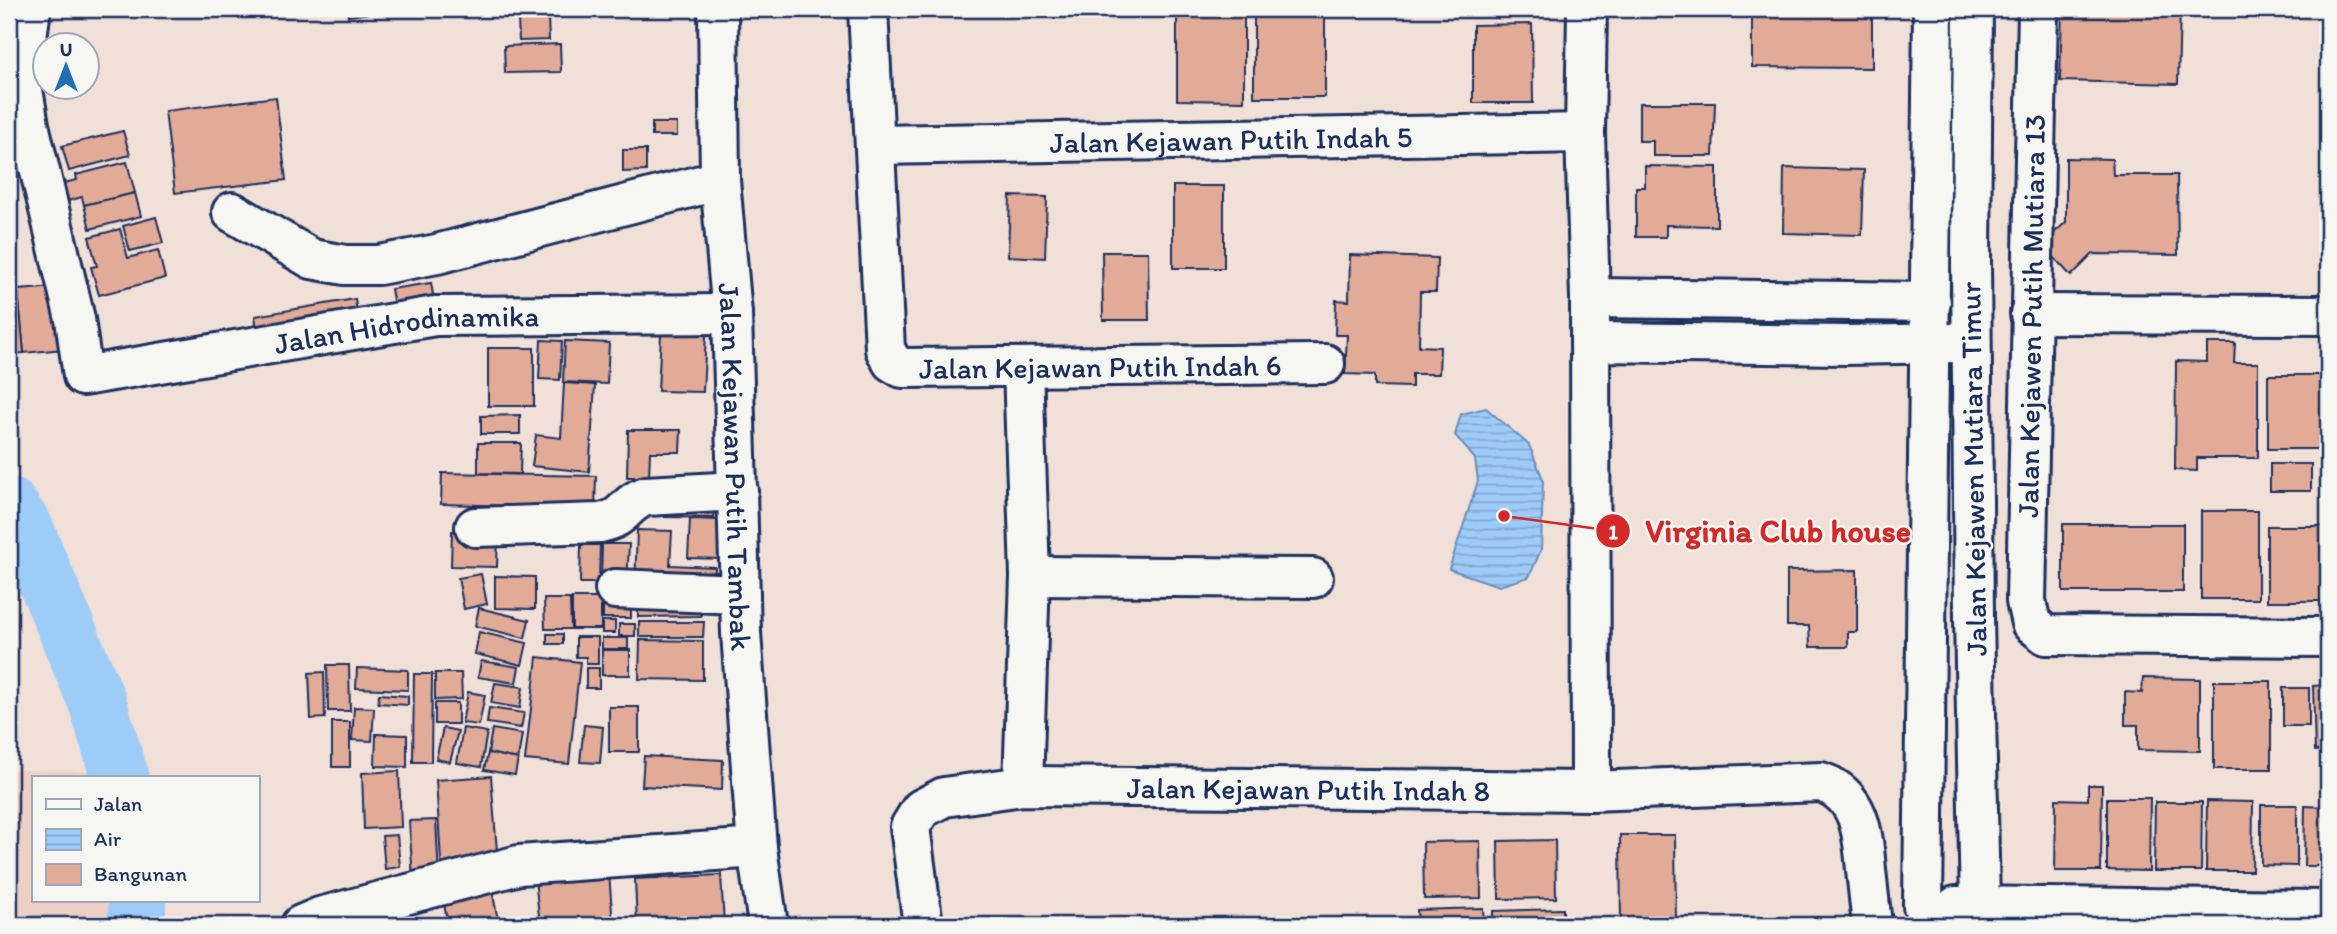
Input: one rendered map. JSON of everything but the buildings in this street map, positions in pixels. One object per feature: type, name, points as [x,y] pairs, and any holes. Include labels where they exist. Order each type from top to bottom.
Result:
[{"type":"street","name":"Jalan Hidrodinamika","points":[[31,9],[21,78],[29,125],[75,319],[83,376],[435,316],[732,314]]},
{"type":"street","name":"Jalan Kejawan Putih Tambak","points":[[718,9],[720,180],[732,314],[741,634],[757,848],[768,925]]},
{"type":"street","points":[[868,9],[876,145]]},
{"type":"street","points":[[1587,9],[1585,134],[1590,298],[1591,791]]},
{"type":"street","name":"Jalan Kejawen Mutiara Timur","points":[[1927,916],[1925,737],[1933,9]]},
{"type":"street","name":"Jalan Kejawen Mutiara Timur","points":[[1973,9],[1972,343],[1977,740],[1974,915]]},
{"type":"street","name":"Jalan Kejawen Putih Mutiara 13","points":[[2038,9],[2025,601],[2031,623],[2046,635],[2328,637]]},
{"type":"street","name":"Jalan Kejawan Putih Indah 5","points":[[876,145],[1585,134]]},
{"type":"street","name":"Jalan Kejawan Putih Indah 6","points":[[876,145],[886,349],[892,362],[902,368],[1325,364]]},
{"type":"street","points":[[232,212],[312,259],[345,265],[379,265],[437,254],[720,180]]},
{"type":"street","points":[[1590,298],[1931,302]]},
{"type":"street","points":[[2030,314],[2328,315]]},
{"type":"street","points":[[1590,342],[1845,345],[1972,343]]},
{"type":"street","points":[[1023,367],[1030,576],[1023,786]]},
{"type":"street","points":[[475,527],[600,523],[616,520],[632,501],[646,496],[738,491]]},
{"type":"street","points":[[1030,576],[1313,578]]},
{"type":"street","points":[[615,589],[740,594]]},
{"type":"street","points":[[1925,737],[1977,740]]},
{"type":"street","name":"Jalan Kejawan Putih Indah 8","points":[[923,925],[910,827],[921,808],[944,797],[1023,786],[1591,791],[1821,782],[1837,789],[1858,816],[1863,833],[1872,925]]},
{"type":"street","points":[[301,925],[320,917],[519,865],[757,848]]},
{"type":"street","points":[[1927,916],[2328,910]]},
{"type":"shaded area","points":[[9,770],[112,771],[112,776],[32,776],[32,902],[112,902],[112,925],[9,925]]},
{"type":"water","points":[[1486,408],[1529,445],[1543,479],[1541,550],[1529,577],[1499,586],[1449,569],[1478,481],[1475,459],[1455,435],[1461,414]]},
{"type":"waterway","points":[[9,506],[24,527],[98,704],[119,776]]},
{"type":"waterway","points":[[137,902],[137,925]]},
{"type":"place","name":"Virginia Club house","points":[[1504,516]]}]
